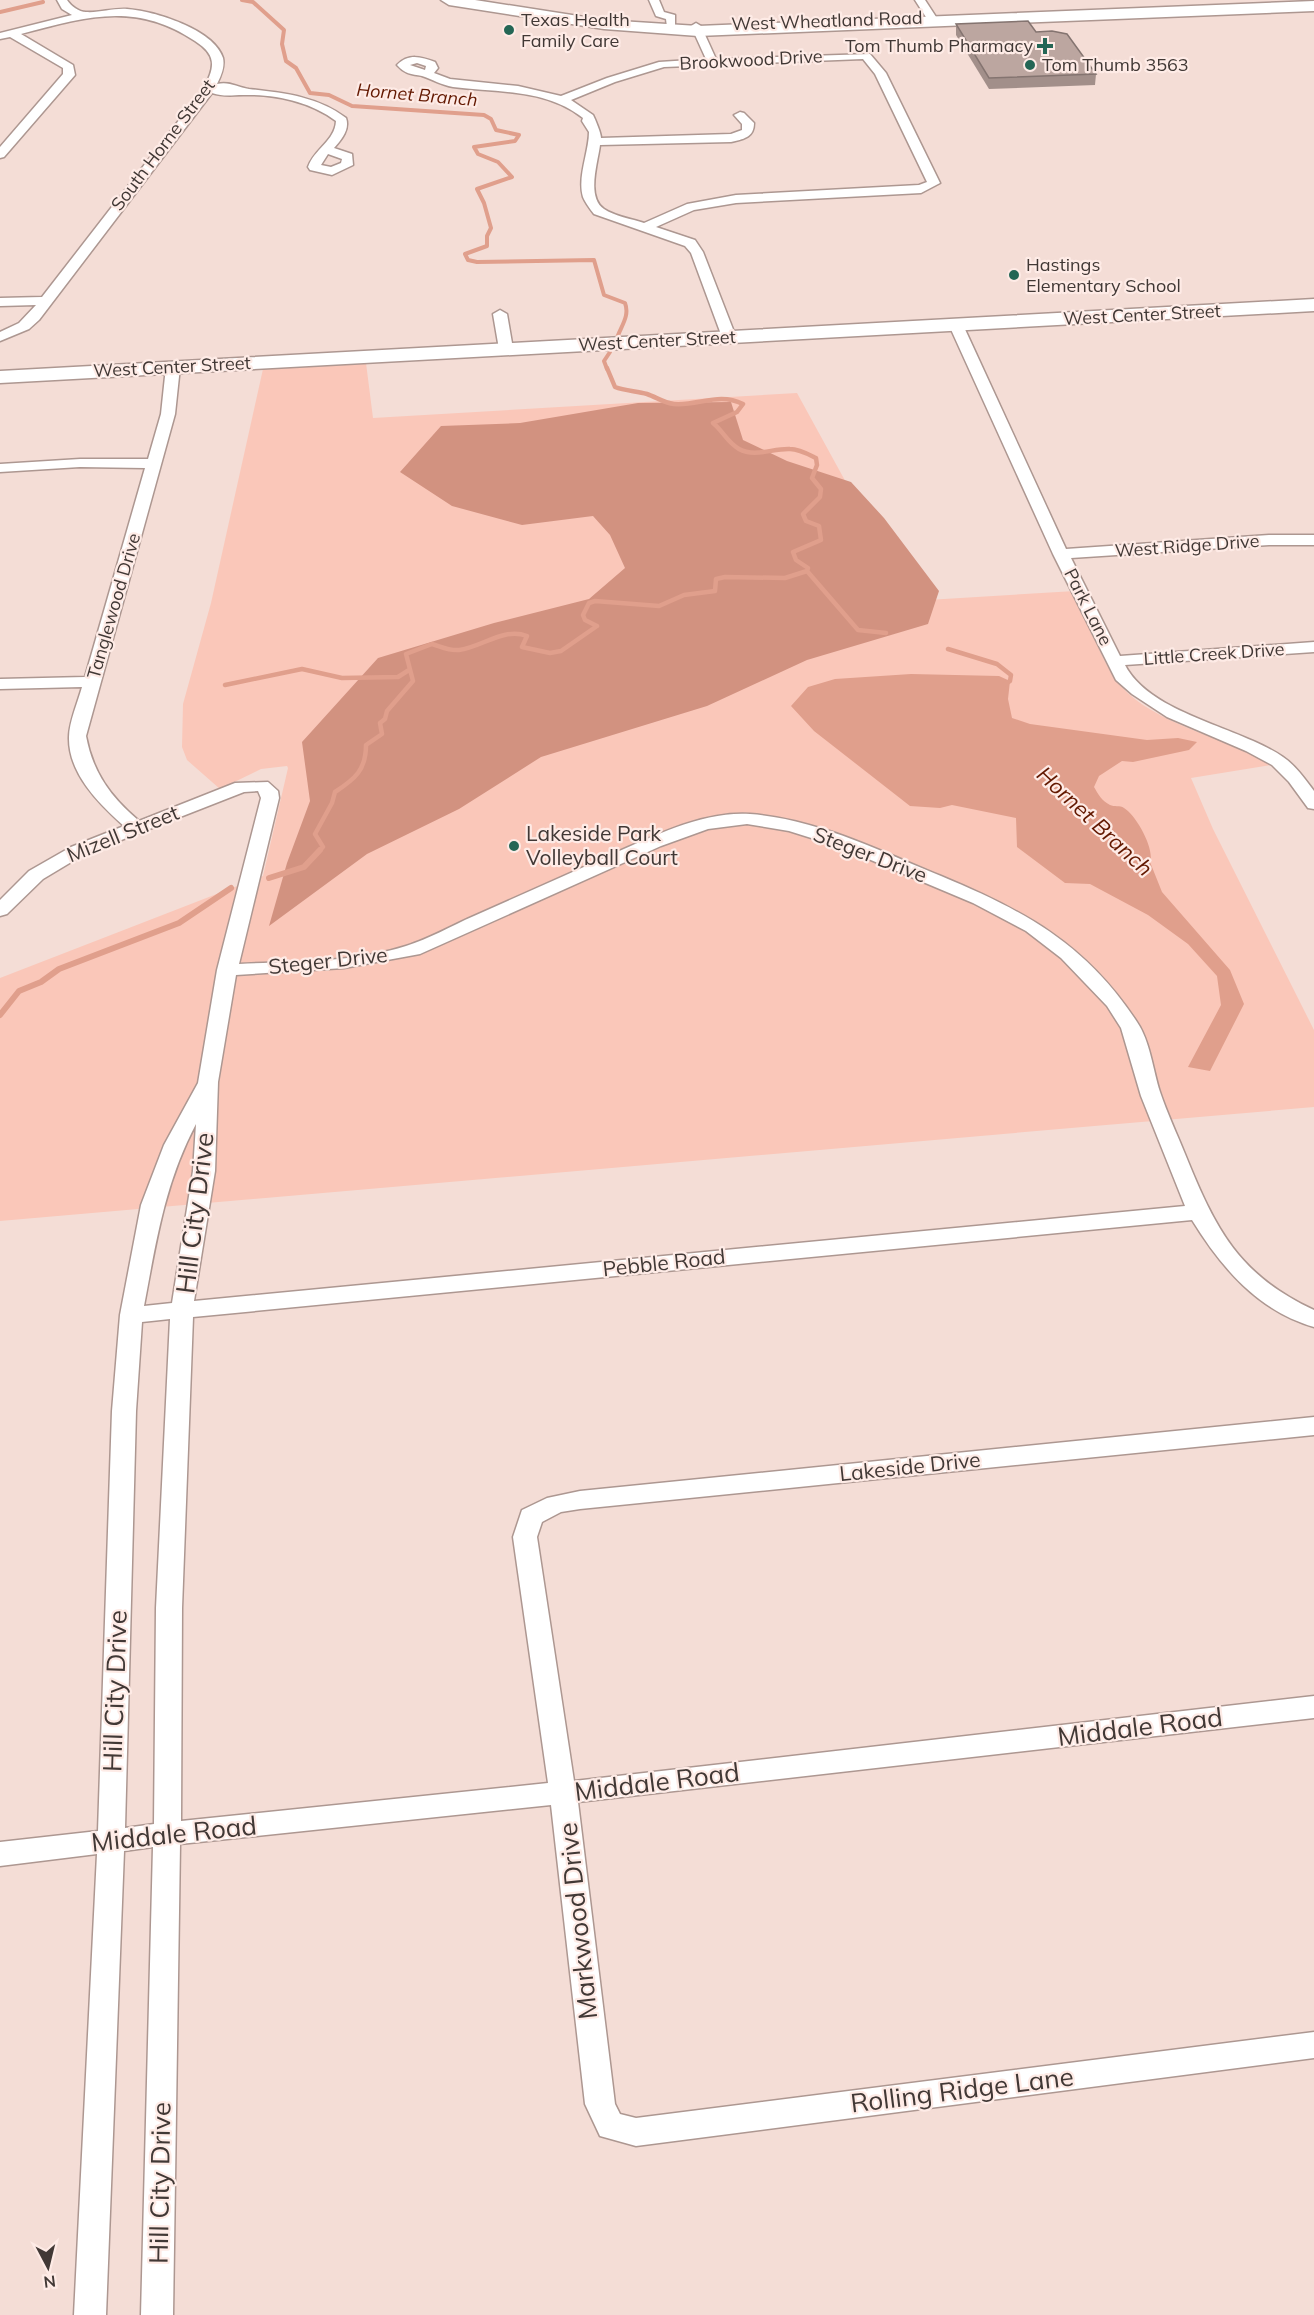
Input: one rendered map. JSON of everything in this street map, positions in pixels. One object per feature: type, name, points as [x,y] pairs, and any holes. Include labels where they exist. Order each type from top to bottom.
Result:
[{"type":"main road","name":"West Wheatland Road","points":[[449,0],[595,25],[697,28],[1146,10],[1314,0]]},
{"type":"main road","name":"West Wheatland Road","points":[[486,0],[591,18],[697,28]]},
{"type":"main road","name":"West Wheatland Road","points":[[1146,10],[1314,6]]},
{"type":"main road","name":"West Center Street","points":[[0,377],[1314,305]]},
{"type":"street","points":[[62,0],[66,7],[82,16]]},
{"type":"street","points":[[654,0],[660,14],[671,17],[671,25]]},
{"type":"street","points":[[920,0],[933,19]]},
{"type":"street","name":"South Horne Street","points":[[0,337],[24,326],[46,300],[212,89],[218,69],[216,53],[211,47],[192,34],[162,19],[150,16],[129,13],[82,16],[6,34]]},
{"type":"street","points":[[697,28],[712,61]]},
{"type":"street","points":[[0,154],[69,75],[69,68],[6,34]]},
{"type":"street","name":"Brookwood Drive","points":[[561,100],[611,80],[663,64],[866,56],[880,73],[934,183],[921,189],[736,199],[691,207],[645,227]]},
{"type":"street","points":[[428,74],[442,81],[524,91],[561,100],[581,109],[589,117],[588,121],[595,132],[588,183],[589,197],[598,211],[690,243],[698,252],[729,337]]},
{"type":"street","points":[[212,89],[216,92],[242,91],[293,99],[336,114],[342,120],[343,126],[328,150],[317,158],[314,167],[317,170],[332,171],[347,165],[348,157],[328,150]]},
{"type":"street","points":[[595,142],[731,138],[744,135],[748,130],[748,123],[740,115]]},
{"type":"street","points":[[0,129],[23,130]]},
{"type":"street","points":[[0,302],[46,300]]},
{"type":"street","points":[[500,314],[506,349]]},
{"type":"street","name":"Park Lane","points":[[956,325],[1061,554],[1122,676],[1136,691],[1157,704],[1272,758],[1294,776],[1314,804]]},
{"type":"street","name":"Tanglewood Drive","points":[[135,827],[96,790],[80,757],[77,736],[168,414],[173,367]]},
{"type":"street","points":[[0,468],[80,463],[154,464]]},
{"type":"street","name":"West Ridge Drive","points":[[1061,554],[1269,540],[1314,540]]},
{"type":"street","name":"Little Creek Drive","points":[[1114,661],[1314,647]]},
{"type":"street","points":[[0,684],[92,682]]},
{"type":"street","name":"Mizell Street","points":[[0,910],[18,890],[55,862],[77,850],[242,787],[262,786]]},
{"type":"street","name":"Hill City Drive","points":[[157,2315],[167,1834],[169,1608],[182,1310],[204,1172],[208,1082],[227,970],[270,798],[269,791],[262,786]]},
{"type":"street","name":"Steger Drive","points":[[227,970],[332,965],[378,959],[413,950],[655,842],[705,824],[747,819],[792,826],[846,843],[980,899],[1033,927],[1068,954],[1114,1002],[1131,1028],[1151,1096],[1198,1212],[1221,1250],[1238,1269],[1292,1309],[1314,1318]]},
{"type":"street","name":"Hill City Drive","points":[[90,2315],[111,1840],[124,1411],[131,1316],[152,1205],[174,1145],[208,1082]]},
{"type":"street","name":"Pebble Road","points":[[131,1316],[1198,1212]]},
{"type":"street","name":"Lakeside Drive","points":[[525,1537],[531,1516],[556,1504],[580,1500],[1314,1426]]},
{"type":"street","name":"Markwood Drive","points":[[525,1537],[563,1793],[600,2104],[610,2126]]},
{"type":"street","name":"Middale Road","points":[[0,1854],[111,1840],[563,1793],[1314,1707]]},
{"type":"street","name":"Rolling Ridge Lane","points":[[610,2126],[636,2132],[1314,2045]]},
{"type":"shaded area","points":[[366,363],[373,418],[797,393],[911,601],[1075,591],[1107,665],[1121,686],[1135,699],[1172,721],[1234,746],[1271,765],[1191,778],[1213,829],[1314,1030],[1314,1107],[0,1221],[0,978],[263,876],[288,768],[287,766],[261,769],[220,789],[187,760],[182,747],[183,704],[211,603],[263,369]]},
{"type":"shaded area","points":[[731,402],[743,440],[787,461],[851,482],[884,518],[939,591],[928,624],[807,660],[707,706],[541,757],[459,809],[367,854],[269,926],[287,863],[310,801],[302,742],[378,658],[494,623],[589,599],[625,568],[610,535],[593,516],[522,525],[452,506],[400,472],[441,426],[520,423],[638,403]]},
{"type":"water","points":[[911,674],[999,676],[1010,681],[1008,699],[1012,718],[1030,724],[1147,740],[1178,738],[1197,742],[1189,750],[1133,762],[1122,761],[1099,776],[1094,787],[1105,801],[1112,806],[1124,808],[1139,825],[1150,849],[1150,862],[1162,892],[1230,970],[1244,1004],[1210,1071],[1188,1067],[1221,1005],[1217,976],[1188,944],[1148,915],[1090,884],[1065,883],[1017,847],[1016,818],[952,805],[940,808],[910,806],[814,731],[791,706],[808,687],[835,679]]},
{"type":"building","points":[[1028,21],[1036,32],[1052,31],[1067,34],[1096,74],[989,78],[956,24]]},
{"type":"waterway","name":"Hornet Branch","points":[[242,0],[253,2],[284,30],[282,44],[286,61],[296,68],[310,93],[329,95],[352,106],[484,115],[491,119],[496,130],[519,135],[515,141],[474,147],[478,154],[498,162],[512,177],[477,189],[484,203],[491,228],[487,236],[487,246],[465,254],[468,260],[477,262],[594,260],[604,295],[625,303],[626,317],[617,338]]},
{"type":"waterway","points":[[0,12],[43,2]]},
{"type":"waterway","name":"Hornet Branch","points":[[607,369],[604,361],[610,352]]},
{"type":"waterway","name":"Hornet Branch","points":[[607,368],[615,387],[647,394],[670,403],[683,404],[725,399],[743,404],[737,412],[713,423],[731,443],[745,452],[758,453],[793,449],[816,458],[817,465],[812,478],[821,489],[820,497],[803,514],[806,521],[819,526],[821,540],[793,552],[796,560],[808,568],[807,571]]},
{"type":"waterway","points":[[320,850],[323,847],[315,834],[332,803],[335,792],[358,773],[364,761],[366,745],[382,734],[380,723],[385,719],[387,711],[413,681],[406,654],[432,644],[459,650],[510,634],[527,636],[522,647],[550,653],[561,651],[597,626],[585,620],[583,615],[589,603],[595,601],[659,606],[684,595],[715,591],[716,579],[725,577],[785,578],[807,571]]},
{"type":"waterway","name":"Hornet Branch","points":[[807,571],[858,630],[886,633]]},
{"type":"waterway","name":"Hornet Branch","points":[[948,649],[997,664],[1011,675],[1010,681],[1005,684]]},
{"type":"waterway","points":[[225,685],[302,669],[342,678],[398,677],[409,670]]},
{"type":"waterway","points":[[269,878],[304,867],[320,850]]},
{"type":"waterway","points":[[0,1015],[19,991],[41,982],[59,969],[179,923],[231,888]]},
{"type":"place","name":"Texas Health Family Care","points":[[509,30]]},
{"type":"place","name":"Tom Thumb Pharmacy","points":[[1045,46]]},
{"type":"place","name":"Tom Thumb 3563","points":[[1030,65]]},
{"type":"place","name":"Hastings Elementary School","points":[[1014,275]]},
{"type":"place","name":"Lakeside Park Volleyball Court","points":[[514,846]]}]
